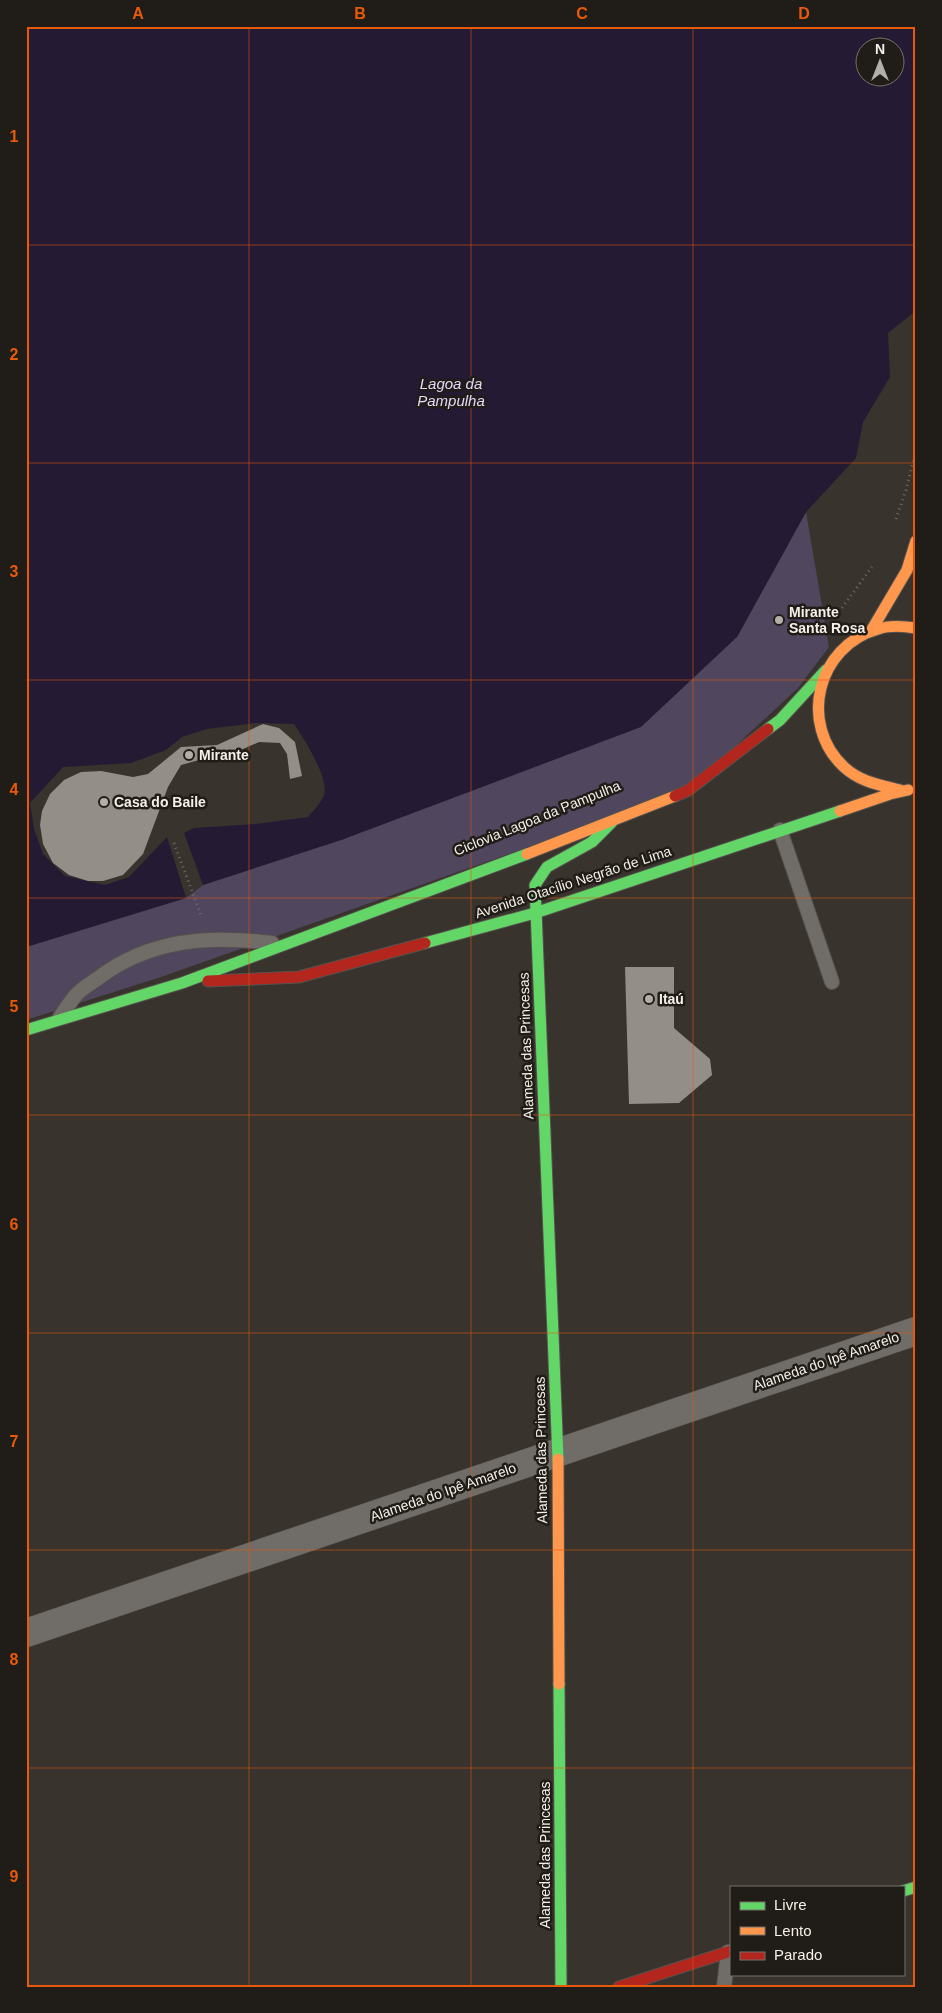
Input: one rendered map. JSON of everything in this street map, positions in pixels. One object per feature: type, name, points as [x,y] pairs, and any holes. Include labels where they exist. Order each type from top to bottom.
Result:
[{"type":"street","points":[[871,630],[906,570],[916,541]]},
{"type":"street","points":[[871,630],[896,626],[916,628]]},
{"type":"street","name":"Avenida Otacílio Negrão de Lima","points":[[26,1030],[182,982],[612,822],[687,791],[780,720],[826,670],[838,654],[871,630]]},
{"type":"street","points":[[826,670],[818,694],[818,719],[825,744],[839,764],[859,780],[882,789],[912,789]]},
{"type":"street","name":"Avenida Otacílio Negrão de Lima","points":[[182,982],[299,977],[535,913],[780,830],[890,794],[912,789]]},
{"type":"street","name":"Alameda das Princesas","points":[[561,1987],[558,1454],[535,885],[547,867],[592,842],[612,822]]},
{"type":"street","name":"Alameda do Ipê Amarelo","points":[[26,1634],[916,1331]]},
{"type":"street","points":[[904,1891],[916,1886]]},
{"type":"street","points":[[619,1987],[729,1952]]},
{"type":"lane","points":[[780,830],[832,982]]},
{"type":"lane","points":[[58,1020],[77,994],[84,988],[113,966],[150,949],[199,939],[240,939],[283,945]]},
{"type":"lane","points":[[724,1987],[729,1952]]},
{"type":"path","points":[[894,524],[906,490],[916,450]]},
{"type":"path","points":[[834,620],[874,564]]},
{"type":"path","points":[[174,844],[205,927]]},
{"type":"shaded area","points":[[806,512],[829,647],[798,688],[687,791],[161,977],[26,1020],[26,947],[186,898],[203,885],[344,839],[737,637]]},
{"type":"water","name":"Lagoa da Pampulha","points":[[26,26],[916,26],[916,292],[913,313],[888,333],[890,377],[863,422],[856,458],[806,512],[737,637],[641,727],[344,839],[203,885],[184,833],[194,828],[256,824],[308,817],[321,801],[325,787],[323,778],[309,748],[294,724],[256,723],[207,729],[182,737],[166,750],[131,763],[63,767],[30,803],[34,829],[43,854],[65,876],[105,885],[129,877],[167,837],[186,898],[26,947]]},
{"type":"building","name":"Casa do Baile","points":[[263,724],[279,728],[295,742],[302,776],[290,779],[287,754],[280,743],[259,742],[216,761],[199,760],[181,765],[168,787],[143,854],[123,875],[103,881],[88,881],[69,875],[53,863],[43,844],[40,825],[42,811],[50,794],[64,780],[81,772],[101,771],[133,777],[148,774],[181,747],[217,745]]},
{"type":"building","points":[[625,967],[674,967],[674,1028],[710,1059],[712,1075],[679,1103],[629,1104]]},
{"type":"traffic: fast","points":[[768,729],[780,720],[826,670]]},
{"type":"traffic: fast","points":[[425,943],[535,913],[840,811]]},
{"type":"traffic: fast","points":[[558,1459],[535,885],[547,867],[592,842],[612,822]]},
{"type":"traffic: fast","points":[[26,1030],[182,983],[527,854]]},
{"type":"traffic: fast","points":[[559,1684],[561,1987]]},
{"type":"traffic: fast","points":[[904,1891],[916,1887]]},
{"type":"traffic: slow","points":[[871,631],[907,570],[916,541]]},
{"type":"traffic: slow","points":[[900,790],[863,780],[844,767],[830,749],[821,730],[818,709],[821,688],[828,669],[840,652],[857,638],[878,629],[897,626],[916,628]]},
{"type":"traffic: slow","points":[[840,811],[908,790]]},
{"type":"traffic: slow","points":[[527,854],[675,796]]},
{"type":"traffic: slow","points":[[558,1459],[559,1684]]},
{"type":"traffic: jam","points":[[675,796],[687,791],[768,729]]},
{"type":"traffic: jam","points":[[208,981],[299,977],[425,943]]},
{"type":"traffic: jam","points":[[619,1987],[730,1951]]},
{"type":"place","name":"Mirante Santa Rosa","points":[[779,620]]},
{"type":"place","name":"Mirante","points":[[189,755]]},
{"type":"place","name":"Casa do Baile","points":[[104,802]]},
{"type":"place","name":"Itaú","points":[[649,999]]}]
